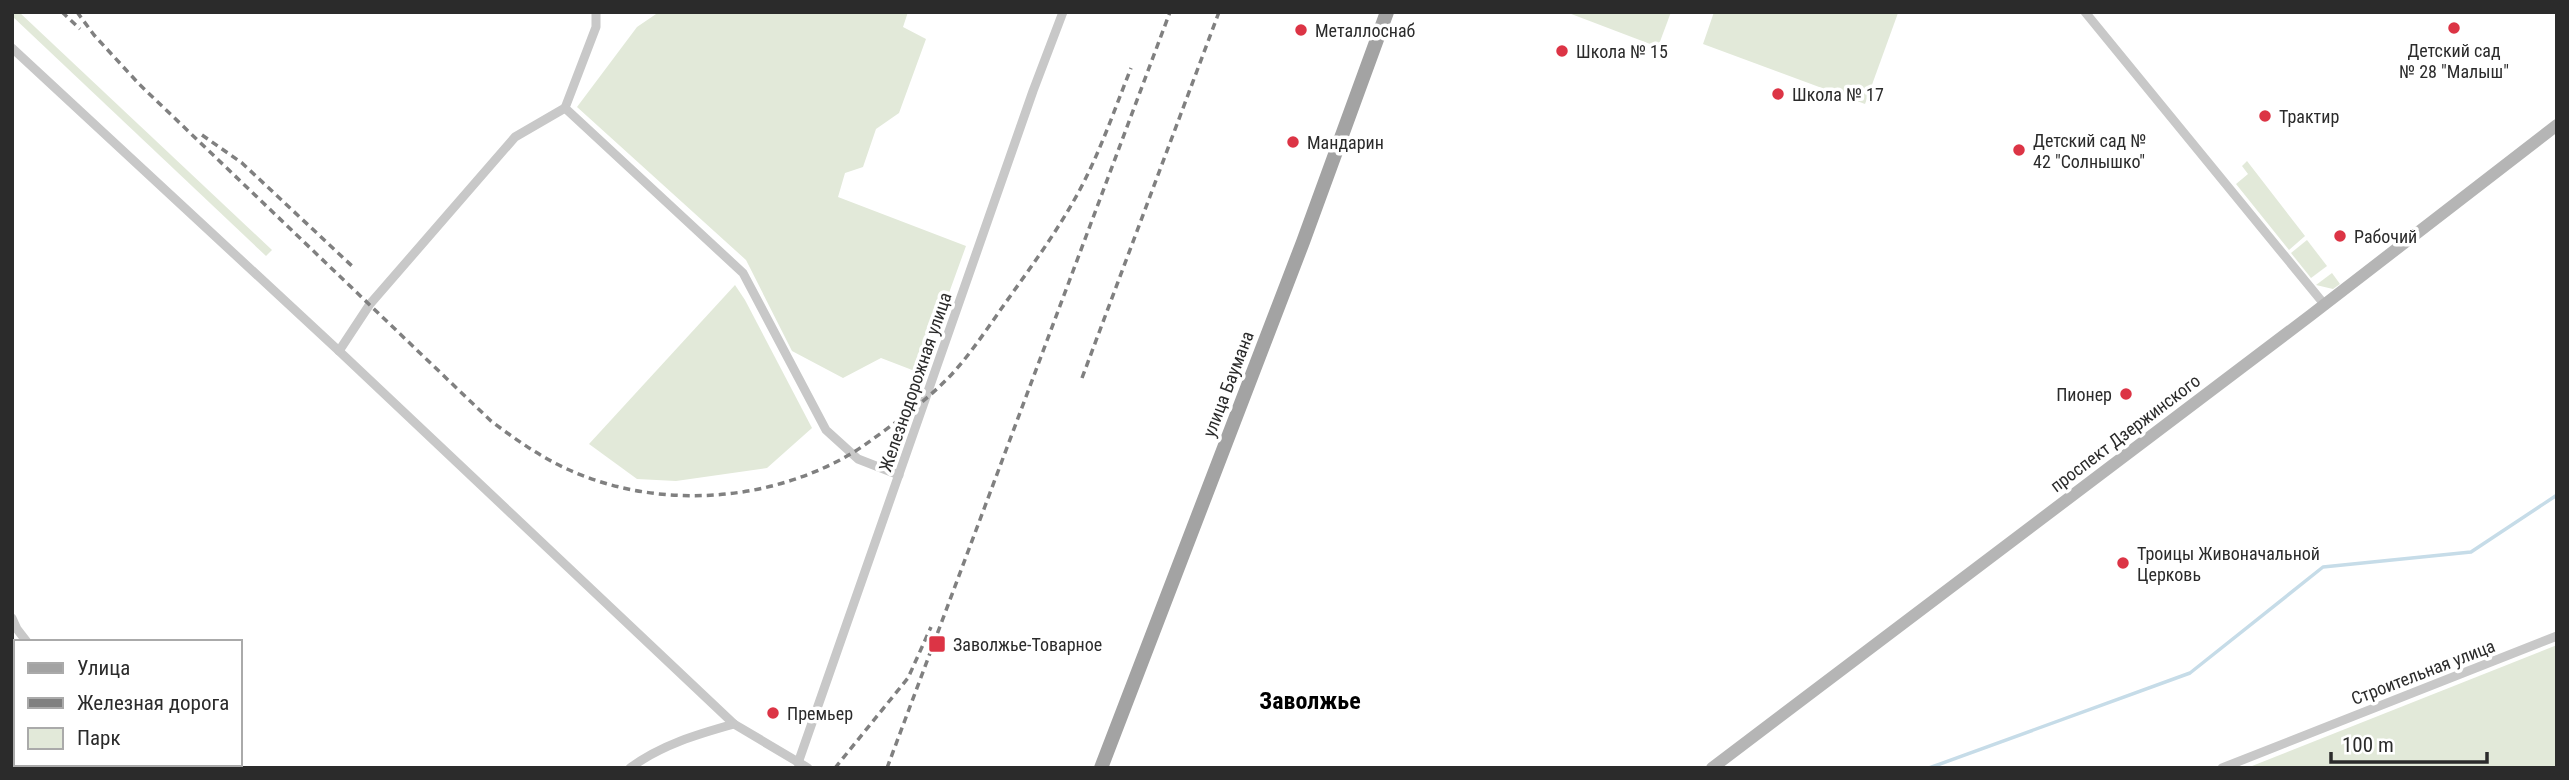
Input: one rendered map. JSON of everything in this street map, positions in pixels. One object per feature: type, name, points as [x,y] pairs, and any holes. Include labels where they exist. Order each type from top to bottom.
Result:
[{"type":"main road","name":"улица Баумана","points":[[1101,768],[1298,255],[1387,12]]},
{"type":"street","points":[[339,351],[370,304],[515,137],[565,108],[596,27],[596,12]]},
{"type":"street","name":"Железнодорожная улица","points":[[798,763],[1063,12]]},
{"type":"street","points":[[2085,12],[2324,304]]},
{"type":"street","points":[[12,48],[339,351],[734,724],[808,768]]},
{"type":"street","points":[[565,108],[743,273],[825,430],[858,459],[899,475]]},
{"type":"street","name":"проспект Дзержинского","points":[[1712,768],[2557,125]]},
{"type":"street","points":[[12,618],[26,640]]},
{"type":"street","name":"Строительная улица","points":[[2222,768],[2557,636]]},
{"type":"street","points":[[630,768],[647,755],[691,736],[734,724]]},
{"type":"green space","points":[[12,12],[19,12],[272,250],[266,256],[12,16]]},
{"type":"green space","points":[[659,12],[908,12],[903,27],[926,39],[899,113],[876,129],[863,167],[845,173],[838,197],[966,246],[920,373],[881,358],[843,378],[792,351],[746,260],[577,107],[637,27]]},
{"type":"green space","points":[[1566,12],[1671,12],[1658,47]]},
{"type":"green space","points":[[1714,12],[1898,13],[1865,104],[1703,44]]},
{"type":"green space","points":[[2247,161],[2305,236],[2289,250],[2236,184],[2248,174],[2242,166]]},
{"type":"green space","points":[[2307,240],[2327,266],[2311,278],[2291,253]]},
{"type":"green space","points":[[2332,273],[2340,284],[2333,289],[2316,285]]},
{"type":"green space","points":[[735,285],[812,428],[767,468],[676,481],[637,479],[589,444]]},
{"type":"green space","points":[[2557,645],[2557,768],[2247,768]]},
{"type":"waterway","points":[[1929,768],[2190,673],[2323,567],[2471,552],[2557,495]]},
{"type":"railway","points":[[62,12],[80,29]]},
{"type":"railway","points":[[77,12],[94,35],[139,84],[491,421],[528,447],[567,469],[632,490],[666,495],[735,493],[802,477],[857,450],[938,388],[980,339],[1069,209],[1099,149],[1131,68]]},
{"type":"railway","points":[[887,768],[1170,12]]},
{"type":"railway","points":[[1082,378],[1219,12]]},
{"type":"railway","points":[[202,135],[242,163],[352,266]]},
{"type":"railway","points":[[835,768],[908,678],[931,627]]},
{"type":"place","name":"Детский сад № 28 \"Малыш\"","points":[[2454,28]]},
{"type":"place","name":"Металлоснаб","points":[[1301,30]]},
{"type":"place","name":"Школа № 15","points":[[1562,51]]},
{"type":"place","name":"Школа № 17","points":[[1778,94]]},
{"type":"place","name":"Трактир","points":[[2265,116]]},
{"type":"place","name":"Мандарин","points":[[1293,142]]},
{"type":"place","name":"Детский сад № 42 \"Солнышко\"","points":[[2019,150]]},
{"type":"place","name":"Рабочий","points":[[2340,236]]},
{"type":"place","name":"Пионер","points":[[2126,394]]},
{"type":"place","name":"Троицы Живоначальной Церковь","points":[[2123,563]]},
{"type":"place","name":"Заволжье-Товарное","points":[[937,644]]},
{"type":"place","name":"Премьер","points":[[773,713]]},
{"type":"district","name":"Заволжье","points":[[1310,701]]}]
